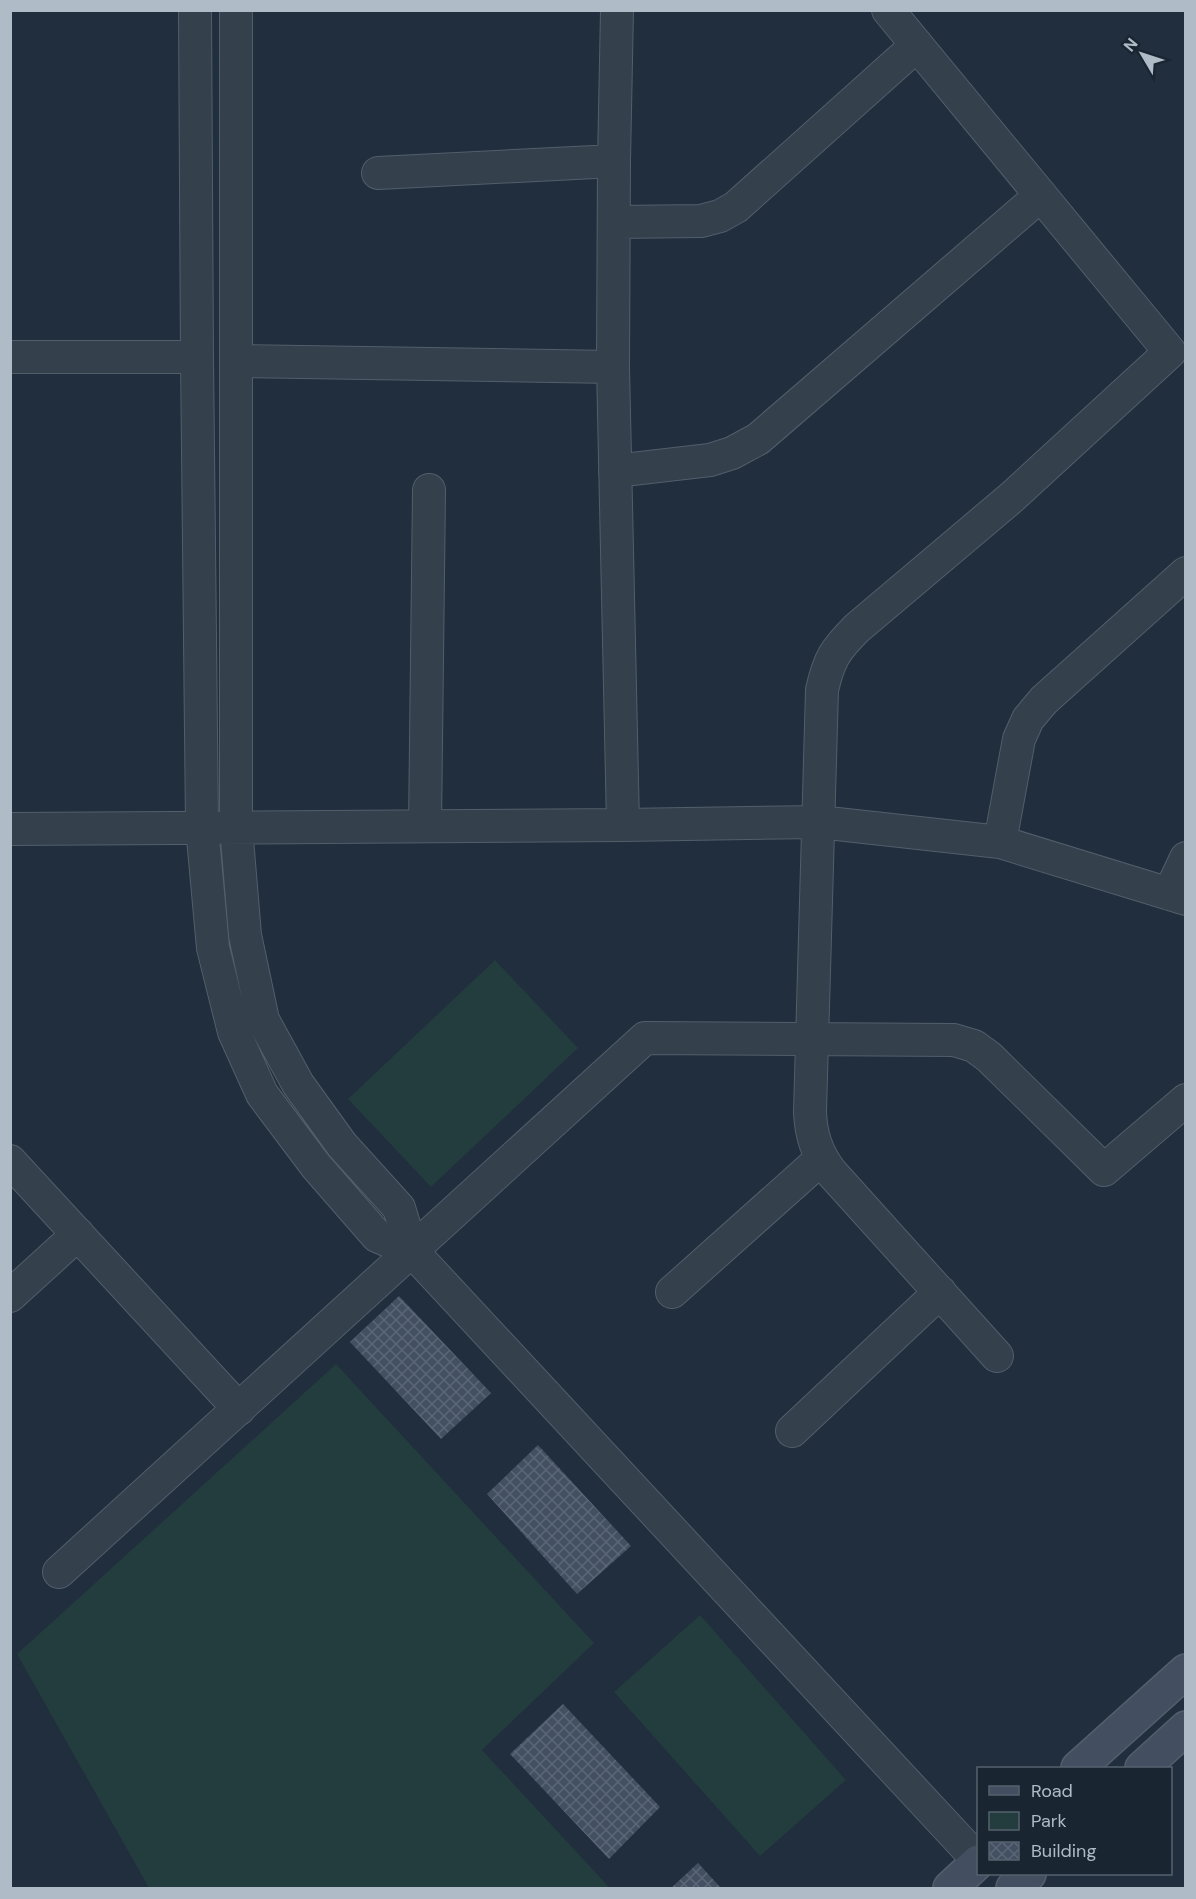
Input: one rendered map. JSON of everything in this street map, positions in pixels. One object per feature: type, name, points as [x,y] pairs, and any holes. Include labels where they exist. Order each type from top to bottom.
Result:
[{"type":"main road","points":[[1079,1767],[1185,1671]]},
{"type":"main road","points":[[1143,1767],[1185,1728]]},
{"type":"main road","points":[[950,1888],[977,1862]]},
{"type":"main road","points":[[1013,1888],[1028,1875]]},
{"type":"street","points":[[195,10],[196,357],[202,828],[213,948],[234,1032],[262,1094],[316,1166],[377,1236],[412,1251],[977,1860]]},
{"type":"street","points":[[236,10],[236,827],[245,935],[263,1020],[298,1084],[342,1145],[399,1208],[412,1251]]},
{"type":"street","points":[[617,10],[613,367],[623,825]]},
{"type":"street","points":[[888,10],[1041,195],[1178,346],[1012,497],[856,627],[839,646],[828,665],[822,690],[811,1130],[821,1159],[831,1172],[997,1356]]},
{"type":"street","points":[[615,222],[701,221],[720,216],[736,207],[917,45]]},
{"type":"street","points":[[378,173],[614,161]]},
{"type":"street","points":[[615,471],[710,460],[732,453],[758,439],[1041,195]]},
{"type":"street","points":[[10,357],[196,357]]},
{"type":"street","points":[[236,361],[613,367]]},
{"type":"street","points":[[425,826],[429,490]]},
{"type":"street","points":[[1000,843],[1019,739],[1028,719],[1044,700],[1185,573]]},
{"type":"street","points":[[10,829],[819,822],[1000,843],[1177,896],[1185,858]]},
{"type":"street","points":[[59,1572],[645,1038],[954,1040],[974,1046],[989,1057],[1104,1170],[1185,1100]]},
{"type":"street","points":[[672,1292],[821,1159]]},
{"type":"street","points":[[10,1161],[239,1409]]},
{"type":"street","points":[[10,1296],[78,1234]]},
{"type":"street","points":[[792,1431],[940,1292]]},
{"type":"green space","points":[[495,960],[578,1048],[431,1187],[348,1099]]},
{"type":"green space","points":[[336,1364],[594,1643],[482,1750],[610,1888],[149,1888],[17,1654]]},
{"type":"green space","points":[[700,1615],[846,1780],[760,1856],[614,1692]]},
{"type":"building","points":[[399,1296],[491,1393],[441,1439],[350,1342]]},
{"type":"building","points":[[538,1445],[631,1546],[577,1594],[487,1494]]},
{"type":"building","points":[[563,1704],[660,1807],[609,1859],[510,1754]]},
{"type":"building","points":[[698,1863],[721,1888],[671,1888]]}]
